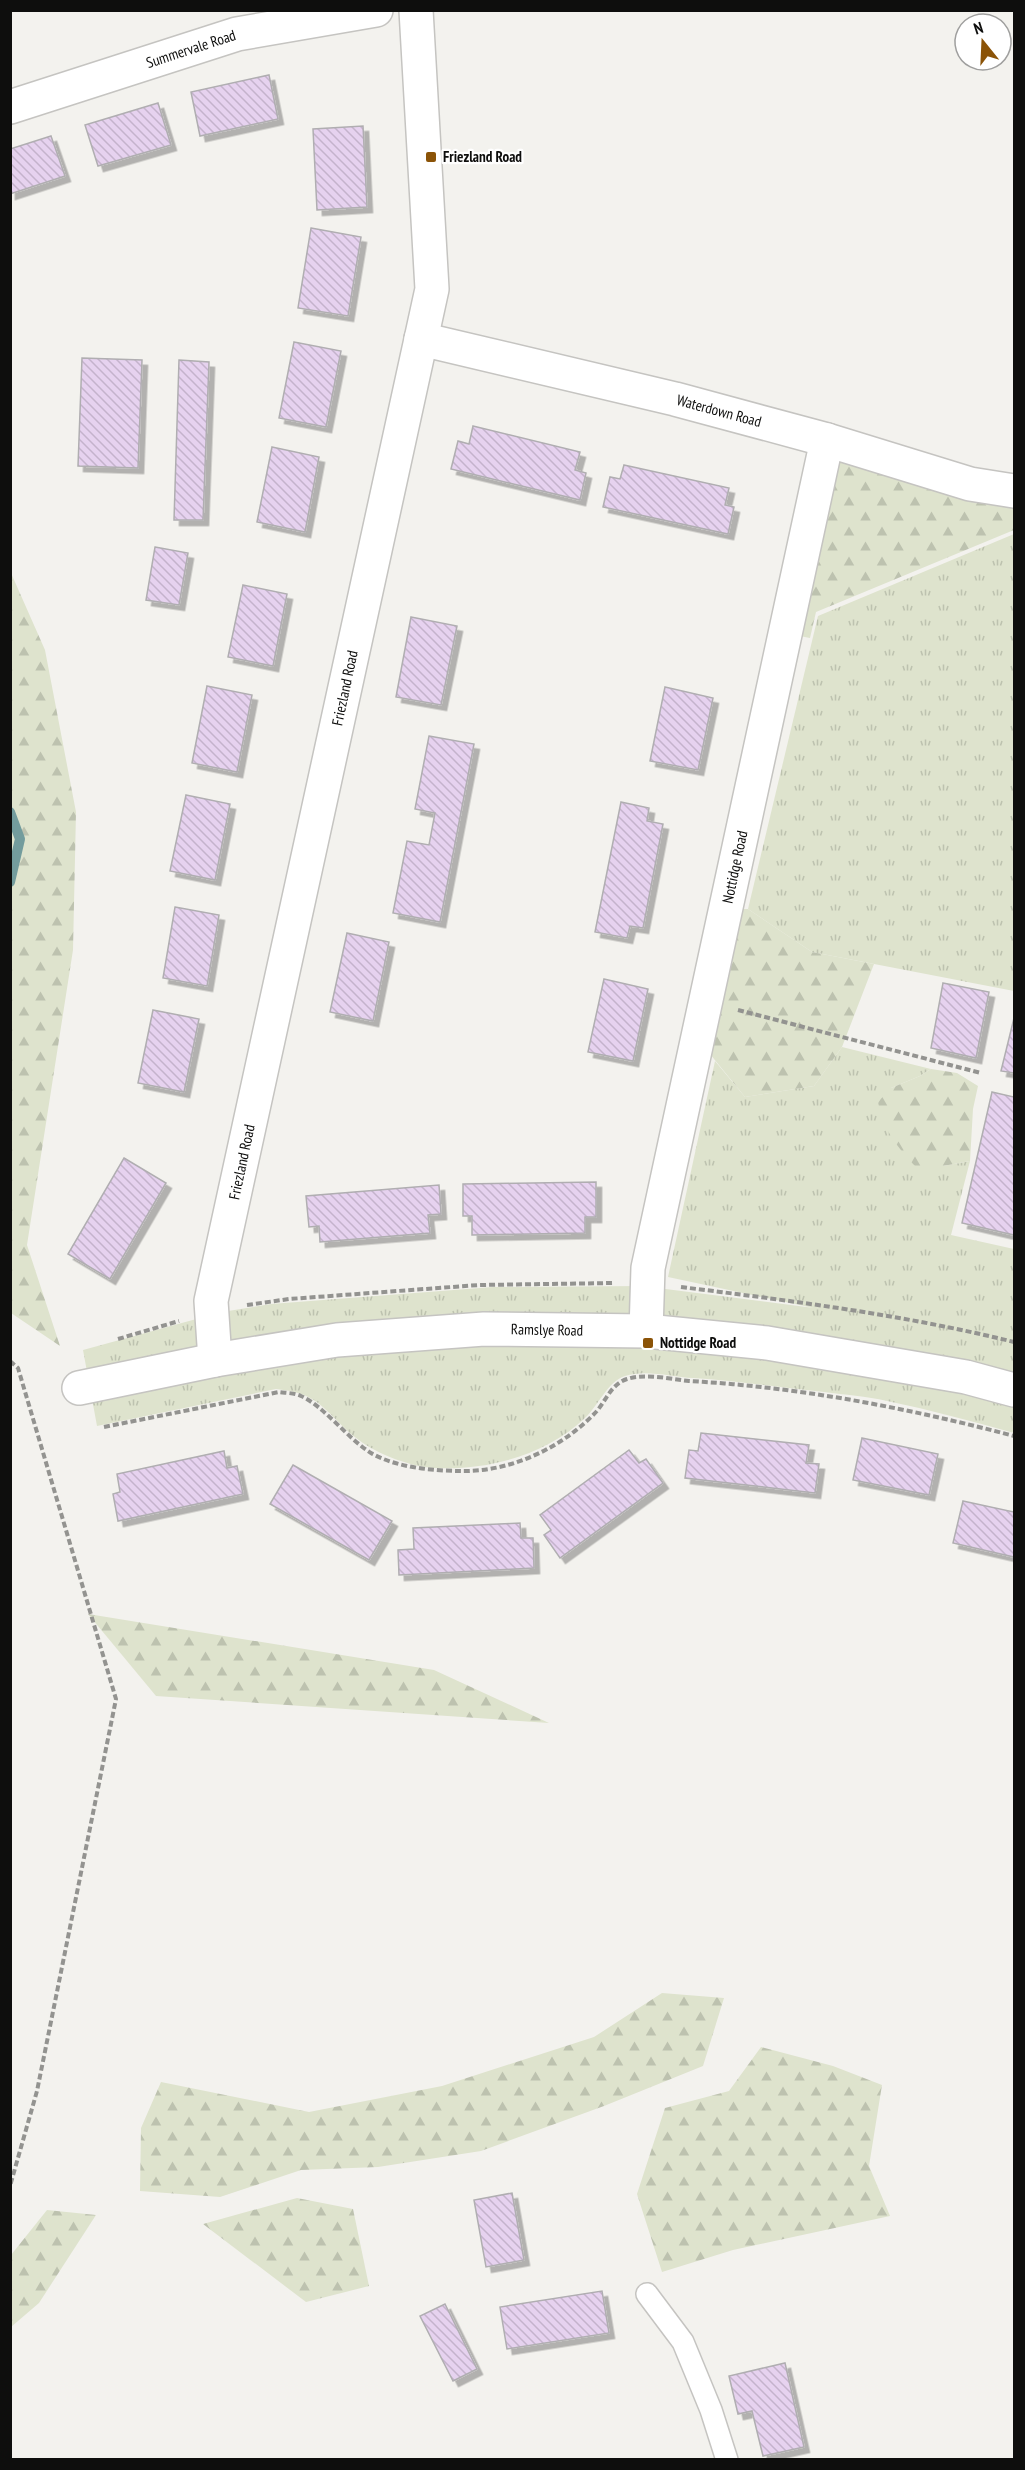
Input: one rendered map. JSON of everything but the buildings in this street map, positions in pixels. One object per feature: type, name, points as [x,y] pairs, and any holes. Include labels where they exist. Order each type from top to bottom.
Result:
[{"type":"street","name":"Summervale Road","points":[[10,107],[237,34],[376,10]]},
{"type":"street","name":"Friezland Road","points":[[215,1360],[211,1301],[432,289],[416,10]]},
{"type":"street","name":"Waterdown Road","points":[[421,339],[675,399],[827,440],[970,484],[1014,491]]},
{"type":"street","name":"Nottidge Road","points":[[646,1331],[648,1268],[827,440]]},
{"type":"street","name":"Ramslye Road","points":[[79,1388],[215,1360],[337,1340],[473,1330],[646,1331],[767,1343],[966,1377],[1014,1390]]},
{"type":"lane","points":[[647,2294],[684,2342],[727,2460]]},
{"type":"path","points":[[705,1001],[981,1073]]},
{"type":"path","points":[[10,1361],[18,1368],[116,1699],[36,2091],[10,2186]]},
{"type":"path","points":[[104,1427],[279,1392],[300,1396],[373,1454],[405,1465],[438,1471],[467,1471],[497,1467],[538,1455],[586,1423],[618,1384],[624,1380],[642,1376],[737,1384],[882,1404],[1014,1436]]},
{"type":"green space","points":[[830,444],[1014,495],[1014,530],[816,612],[810,638],[789,634]]},
{"type":"green space","points":[[1014,534],[1014,991],[812,952],[748,909],[818,616]]},
{"type":"green space","points":[[11,573],[45,650],[76,812],[73,950],[27,1245],[60,1346],[11,1313]]},
{"type":"green space","points":[[728,909],[748,909],[812,952],[874,964],[842,1047],[814,1086],[745,1097],[701,1043]]},
{"type":"green space","points":[[842,1047],[931,1069],[891,1088],[943,1166],[970,1161],[951,1235],[1014,1249],[1014,1433],[871,1398],[742,1382],[642,1373],[625,1376],[613,1383],[585,1418],[553,1442],[515,1458],[475,1467],[423,1467],[390,1457],[359,1441],[326,1409],[311,1398],[276,1389],[97,1426],[83,1350],[222,1312],[271,1304],[493,1287],[642,1286],[814,1308],[668,1277],[715,1061],[745,1097],[814,1086]]},
{"type":"green space","points":[[931,1069],[957,1073],[978,1086],[973,1109],[970,1161],[943,1166],[915,1166],[887,1129],[878,1102],[891,1088]]},
{"type":"green space","points":[[88,1614],[434,1670],[549,1723],[156,1696]]},
{"type":"green space","points":[[662,1993],[724,1998],[703,2066],[604,2106],[481,2151],[378,2167],[301,2170],[220,2197],[140,2191],[141,2128],[161,2082],[309,2112],[442,2086],[594,2037]]},
{"type":"green space","points":[[761,2047],[833,2066],[882,2085],[869,2166],[890,2216],[733,2250],[662,2272],[637,2194],[665,2108],[729,2091]]},
{"type":"green space","points":[[297,2198],[353,2209],[369,2286],[306,2302],[203,2224]]},
{"type":"green space","points":[[47,2210],[96,2215],[39,2303],[11,2327],[11,2255]]},
{"type":"waterway","points":[[10,812],[20,839],[10,882]]},
{"type":"place","name":"Friezland Road","points":[[431,157]]},
{"type":"place","name":"Nottidge Road","points":[[648,1343]]}]
